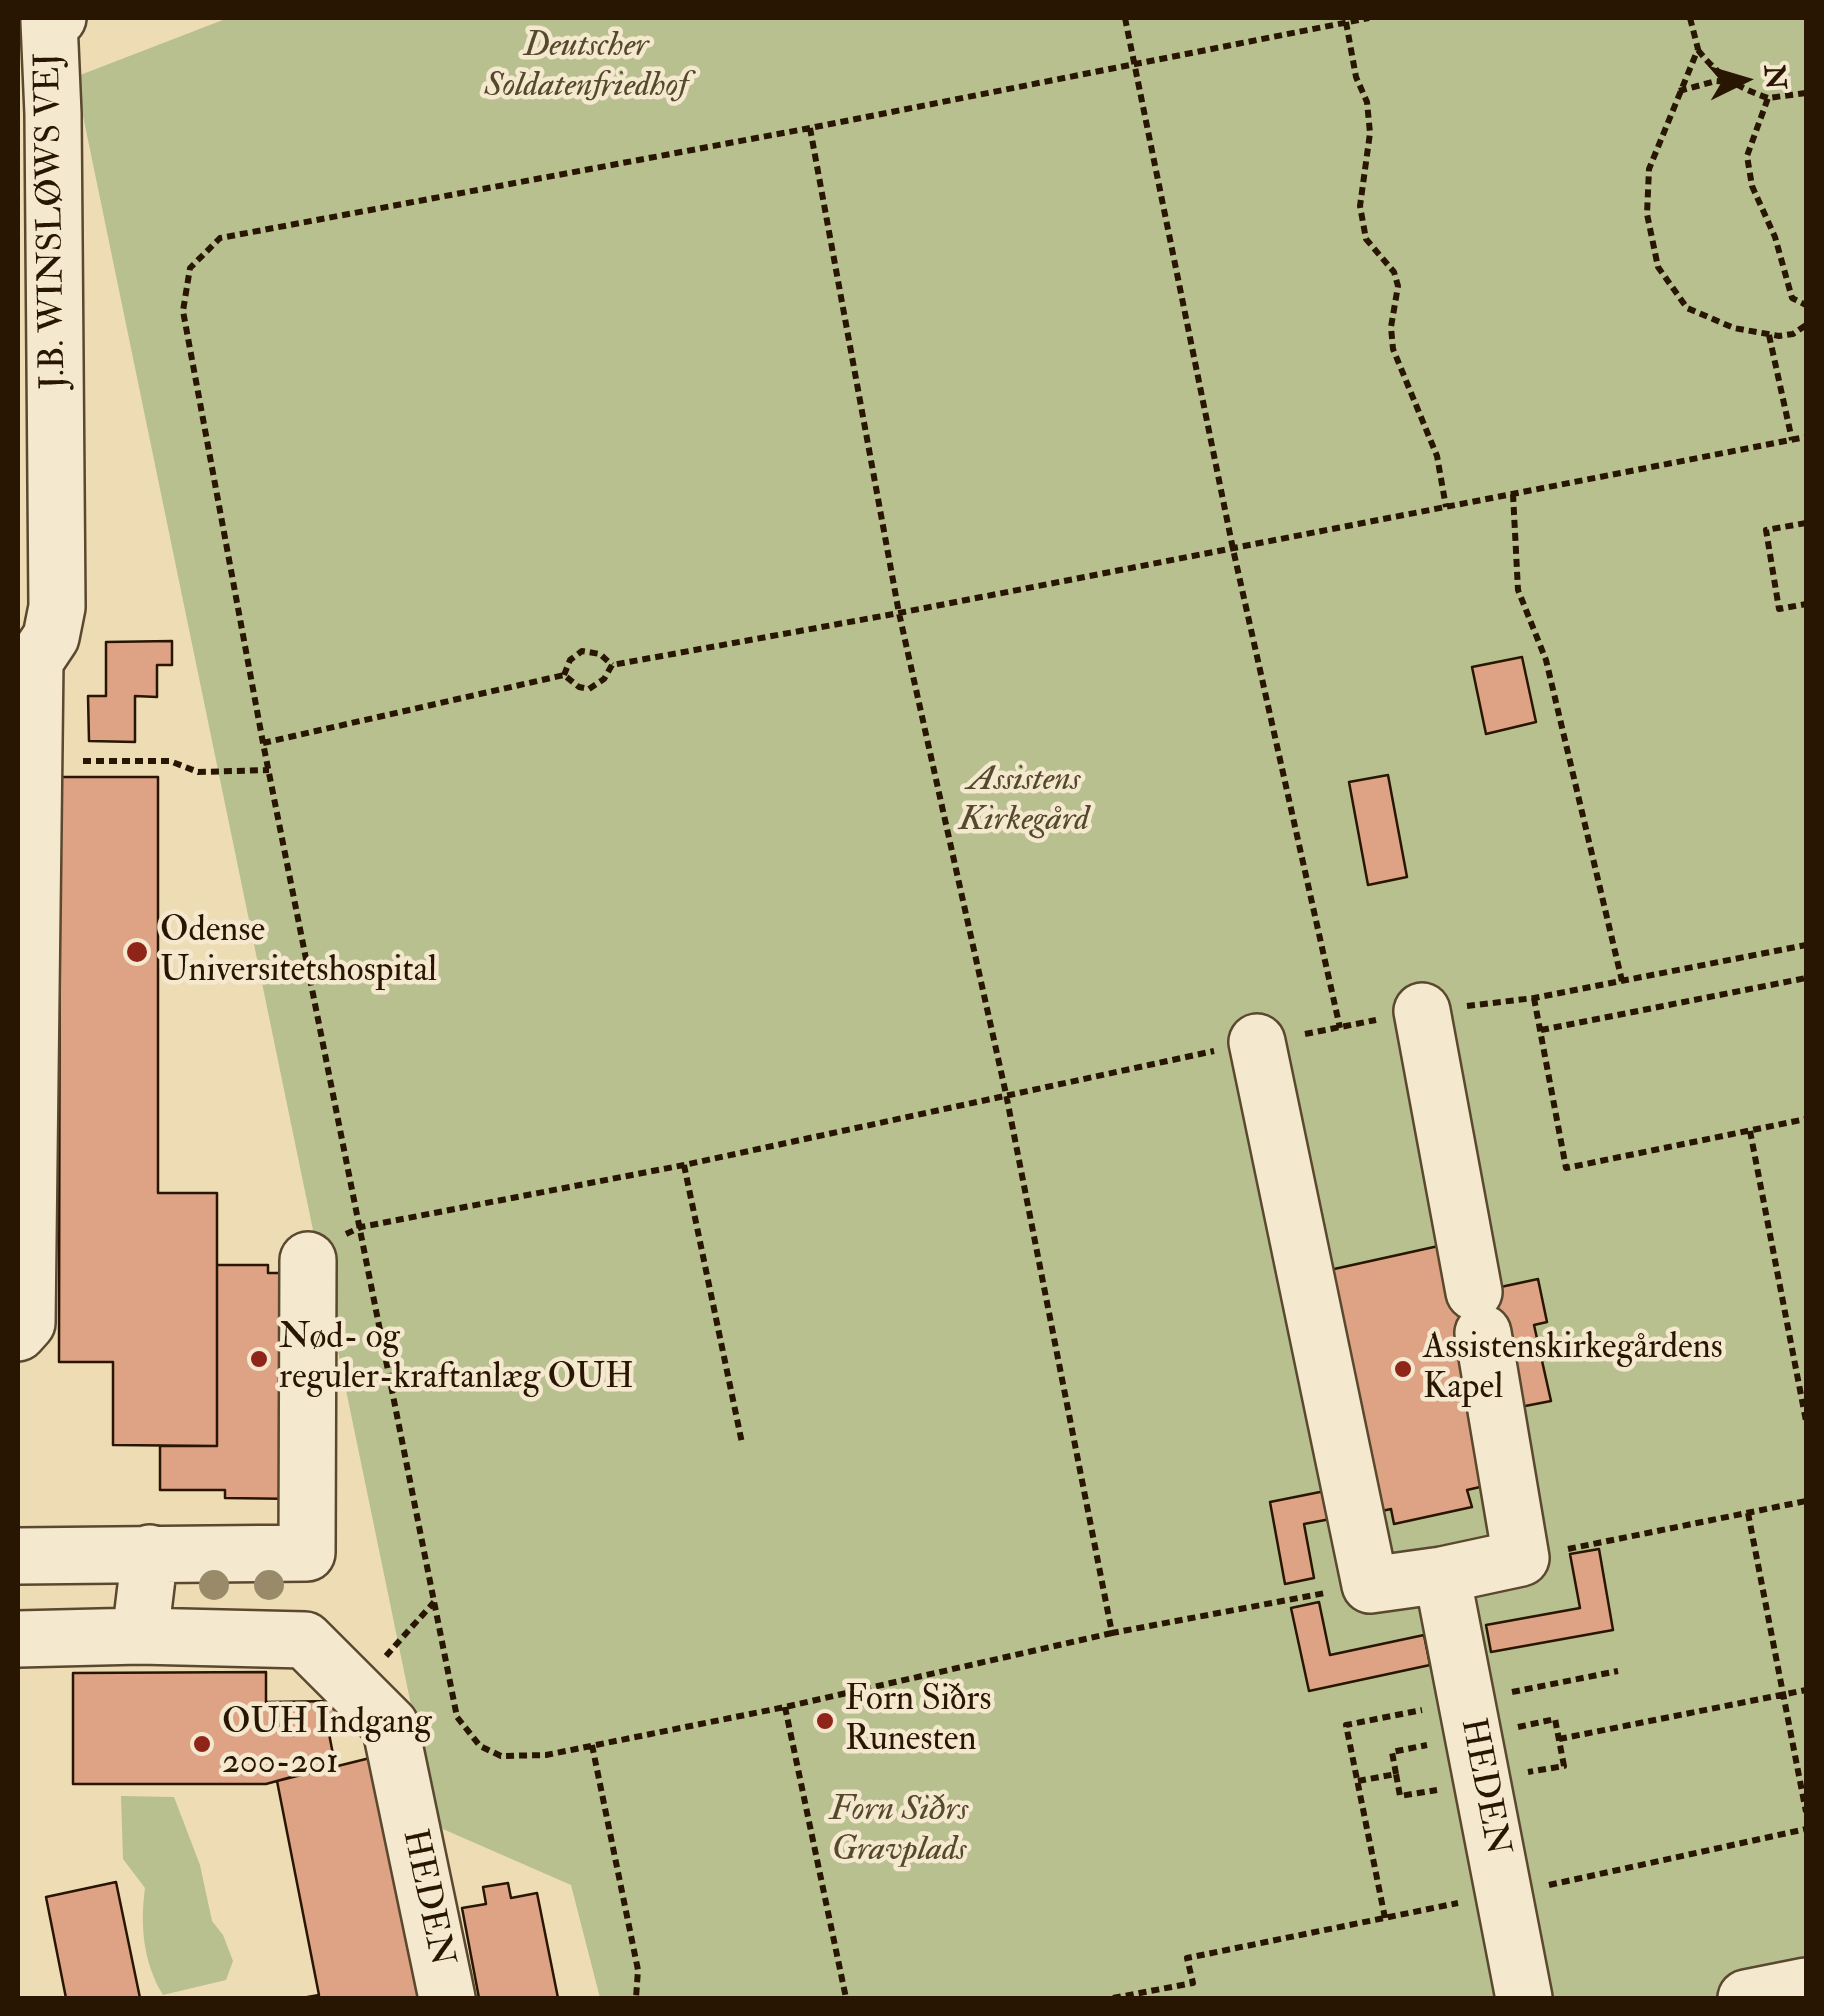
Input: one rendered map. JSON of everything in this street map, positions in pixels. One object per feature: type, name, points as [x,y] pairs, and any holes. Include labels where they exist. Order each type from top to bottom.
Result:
[{"type":"street","name":"J.B. WINSLØWS VEJ","points":[[26,661],[52,637],[57,607],[37,431],[54,114],[49,21],[58,18]]},
{"type":"street","points":[[18,1332],[27,1323],[26,661]]},
{"type":"street","points":[[1257,1042],[1370,1585],[1442,1575],[1521,1558],[1422,1011]]},
{"type":"street","points":[[18,1556],[307,1553],[308,1260]]},
{"type":"street","points":[[140,1636],[150,1553]]},
{"type":"street","name":"HEDEN","points":[[1442,1575],[1524,1998]]},
{"type":"street","name":"HEDEN","points":[[18,1640],[140,1636],[305,1640],[390,1725],[447,1998]]},
{"type":"street","points":[[1746,1998],[1806,1986]]},
{"type":"path","points":[[1125,18],[1233,549],[1340,1028]]},
{"type":"path","points":[[1369,18],[220,238],[190,268],[183,311],[269,770],[458,1717],[480,1746],[501,1756],[546,1754],[785,1707],[1112,1633],[1370,1585]]},
{"type":"path","points":[[1690,18],[1698,50],[1730,82],[1768,98],[1806,93]]},
{"type":"path","points":[[1346,22],[1356,77],[1367,102],[1370,133],[1360,206],[1366,238],[1394,272],[1398,286],[1391,327],[1393,349],[1437,456],[1446,507]]},
{"type":"path","points":[[1698,50],[1649,169],[1647,214],[1658,267],[1687,308],[1734,328],[1770,335],[1792,334],[1806,325]]},
{"type":"path","points":[[1680,92],[1730,82]]},
{"type":"path","points":[[1768,98],[1747,156],[1752,186],[1775,237],[1792,298],[1806,305]]},
{"type":"path","points":[[810,128],[900,613],[1006,1094],[1112,1633]]},
{"type":"path","points":[[1770,335],[1792,440]]},
{"type":"path","points":[[612,665],[1806,437]]},
{"type":"path","points":[[1513,494],[1518,590],[1546,660],[1622,981]]},
{"type":"path","points":[[1806,523],[1766,530],[1780,608],[1806,604]]},
{"type":"path","points":[[564,675],[570,660],[582,651],[600,654],[612,665]]},
{"type":"path","points":[[564,675],[579,687],[589,689],[604,679],[612,665]]},
{"type":"path","points":[[264,743],[564,675]]},
{"type":"path","points":[[117,761],[170,761],[198,772],[269,770]]},
{"type":"path","points":[[308,1260],[330,1242],[361,1227],[684,1165],[1257,1042],[1422,1011],[1534,998],[1806,944]]},
{"type":"path","points":[[1541,1030],[1806,978]]},
{"type":"path","points":[[1534,998],[1566,1168],[1806,1119]]},
{"type":"path","points":[[1750,1130],[1806,1421]]},
{"type":"path","points":[[684,1165],[742,1443]]},
{"type":"path","points":[[1521,1558],[1806,1501]]},
{"type":"path","points":[[1748,1513],[1806,1812]]},
{"type":"path","points":[[356,1690],[435,1601]]},
{"type":"path","points":[[1559,1738],[1806,1690]]},
{"type":"path","points":[[785,1707],[846,1998]]},
{"type":"path","points":[[592,1745],[638,1970],[636,1998]]},
{"type":"path","points":[[1661,1861],[1806,1829]]},
{"type":"path","points":[[1113,1998],[1192,1983],[1187,1958],[1276,1940]]},
{"type":"green space","name":"Assistens Kirkegård","points":[[228,18],[1806,18],[1806,1998],[600,1998],[571,1885],[436,1826],[75,77]]},
{"type":"green space","points":[[121,1796],[174,1797],[200,1865],[212,1921],[223,1935],[233,1961],[226,1980],[163,1995],[151,1970],[145,1943],[145,1888],[123,1859]]},
{"type":"building","points":[[172,641],[172,665],[157,665],[157,697],[135,696],[135,742],[89,741],[88,696],[106,696],[106,642]]},
{"type":"building","points":[[1522,657],[1536,722],[1486,734],[1472,667]]},
{"type":"building","points":[[1388,775],[1407,877],[1368,885],[1349,782]]},
{"type":"building","points":[[60,777],[158,777],[158,1193],[217,1193],[217,1446],[113,1445],[113,1362],[59,1362]]},
{"type":"building","name":"Assistenskirkegårdens Kapel","points":[[1443,1245],[1454,1297],[1538,1279],[1547,1322],[1534,1325],[1551,1401],[1520,1407],[1493,1484],[1467,1490],[1472,1507],[1394,1524],[1391,1509],[1368,1514],[1316,1273]]},
{"type":"building","name":"Nød- og reguler-kraftanlæg OUH","points":[[217,1265],[268,1265],[268,1273],[301,1273],[299,1499],[225,1498],[225,1490],[160,1490],[160,1446],[217,1446]]},
{"type":"building","points":[[1335,1489],[1341,1517],[1304,1524],[1314,1578],[1285,1584],[1270,1502]]},
{"type":"building","points":[[1599,1549],[1613,1630],[1491,1652],[1486,1625],[1580,1608],[1570,1554]]},
{"type":"building","points":[[1319,1602],[1330,1655],[1424,1635],[1430,1665],[1309,1691],[1291,1608]]},
{"type":"building","name":"OUH Indgang 200-201","points":[[266,1672],[266,1702],[335,1701],[340,1721],[327,1723],[335,1765],[266,1784],[73,1784],[73,1673]]},
{"type":"building","name":"OUH Indgang 200-201","points":[[374,1757],[422,1998],[302,1998],[319,1995],[277,1781]]},
{"type":"building","points":[[116,1882],[140,1998],[66,1998],[46,1897]]},
{"type":"building","points":[[508,1883],[511,1898],[537,1893],[558,1998],[479,1998],[462,1908],[486,1904],[483,1887]]},
{"type":"place","name":"Odense Universitetshospital","points":[[137,952]]},
{"type":"place","name":"Nød- og reguler-kraftanlæg OUH","points":[[259,1359]]},
{"type":"place","name":"Assistenskirkegårdens Kapel","points":[[1403,1369]]},
{"type":"place","name":"Forn Siðrs Runesten","points":[[825,1721]]},
{"type":"place","name":"OUH Indgang 200-201","points":[[202,1744]]},
{"type":"park label","name":"Deutscher Soldatenfriedhof","points":[[586,67]]},
{"type":"park label","name":"Forn Siðrs Gravplads","points":[[899,1831]]}]
